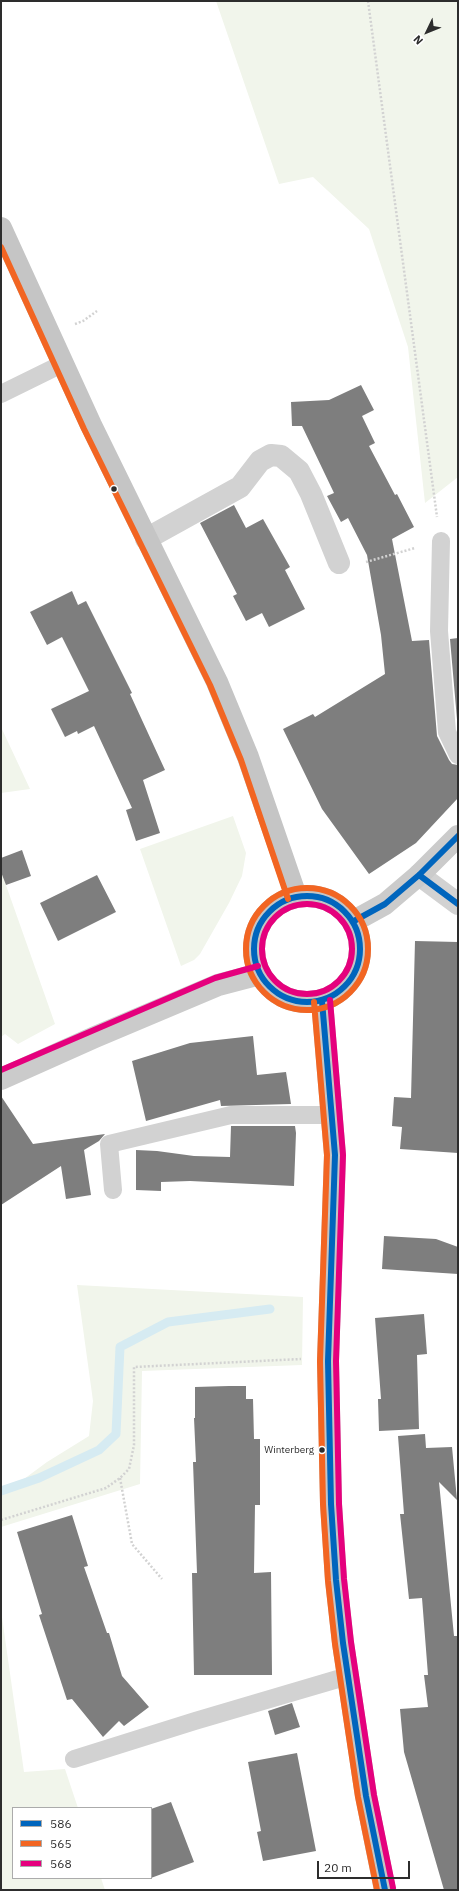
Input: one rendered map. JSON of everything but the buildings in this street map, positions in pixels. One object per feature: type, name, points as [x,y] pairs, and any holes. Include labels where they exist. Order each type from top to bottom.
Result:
[{"type":"main road","points":[[1,228],[62,364],[217,682],[248,757],[296,896]]},
{"type":"main road","points":[[354,921],[385,904],[419,875],[458,836]]},
{"type":"main road","points":[[296,896],[314,896],[332,900],[354,921],[361,942],[360,957],[356,971],[348,984],[336,994],[322,1000],[304,1002],[286,998],[271,988],[260,974],[255,958],[254,942],[259,926],[268,912],[281,902],[296,896]]},
{"type":"main road","points":[[1,1079],[218,985],[260,974]]},
{"type":"main road","points":[[322,1000],[335,1155],[328,1361],[330,1451],[336,1580],[348,1676],[366,1796],[385,1890]]},
{"type":"street","points":[[146,539],[240,487],[260,461],[270,455],[281,456],[299,470],[311,494],[339,563]]},
{"type":"street","points":[[419,875],[458,904]]},
{"type":"lane","points":[[1,394],[62,364]]},
{"type":"lane","points":[[441,541],[439,631],[447,732],[458,755]]},
{"type":"lane","points":[[113,1190],[109,1144],[231,1115],[332,1115]]},
{"type":"lane","points":[[74,1759],[195,1720],[348,1676]]},
{"type":"path","points":[[339,563],[365,562],[441,541],[368,1]]},
{"type":"path","points":[[1,1520],[106,1488],[120,1478],[129,1469],[134,1451],[134,1367],[298,1359]]},
{"type":"path","points":[[120,1478],[132,1544],[162,1579]]},
{"type":"shaded area","points":[[216,1],[458,1],[458,477],[425,503],[408,347],[369,229],[313,177],[279,184]]},
{"type":"shaded area","points":[[1,727],[30,789],[1,793]]},
{"type":"shaded area","points":[[233,816],[246,853],[242,876],[229,903],[200,954],[194,960],[181,966],[140,849]]},
{"type":"shaded area","points":[[1,871],[55,1024],[18,1044],[5,1034],[1,1037]]},
{"type":"shaded area","points":[[77,1285],[303,1297],[302,1365],[142,1371],[140,1484],[1,1527],[1,1496],[47,1462],[89,1436],[93,1401]]},
{"type":"shaded area","points":[[1,1610],[24,1772],[65,1769],[78,1807],[12,1807],[12,1879],[101,1879],[105,1890],[1,1890]]},
{"type":"waterway","points":[[1,1491],[39,1478],[99,1450],[116,1434],[120,1347],[168,1322],[270,1309]]},
{"type":"transit line","name":"565","points":[[1,247],[84,429],[210,685],[241,760],[288,899]]},
{"type":"transit line","name":"586","points":[[354,921],[385,904],[419,875],[458,836]]},
{"type":"transit line","name":"586","points":[[419,875],[458,904]]},
{"type":"transit line","name":"565","points":[[307,888],[330,892],[341,898],[350,906],[358,915],[364,926],[368,949],[364,972],[358,983],[350,992],[341,1000],[330,1006],[307,1010],[284,1006],[273,1000],[264,992],[256,983],[250,972],[246,949],[250,926],[256,915],[264,906],[273,898],[284,892],[307,888]]},
{"type":"transit line","name":"586","points":[[307,896],[327,900],[345,911],[356,929],[360,949],[356,969],[345,987],[327,998],[307,1002],[287,998],[269,987],[258,969],[254,949],[258,929],[269,911],[287,900],[307,896]]},
{"type":"transit line","name":"568","points":[[307,904],[324,907],[339,917],[349,932],[352,949],[349,966],[339,981],[324,991],[307,994],[290,991],[275,981],[265,966],[262,949],[265,932],[275,917],[290,907],[307,904]]},
{"type":"transit line","name":"568","points":[[1,1070],[215,978],[258,966]]},
{"type":"transit line","name":"568","points":[[330,1000],[343,1155],[336,1361],[339,1504],[344,1579],[351,1642],[374,1795],[393,1888]]},
{"type":"transit line","name":"586","points":[[322,1001],[335,1155],[328,1361],[331,1504],[336,1580],[343,1643],[366,1796],[385,1890]]},
{"type":"transit line","name":"565","points":[[314,1002],[327,1155],[320,1361],[323,1504],[328,1581],[335,1644],[358,1797],[377,1890]]},
{"type":"place","name":"Winterberg","points":[[322,1450]]}]
